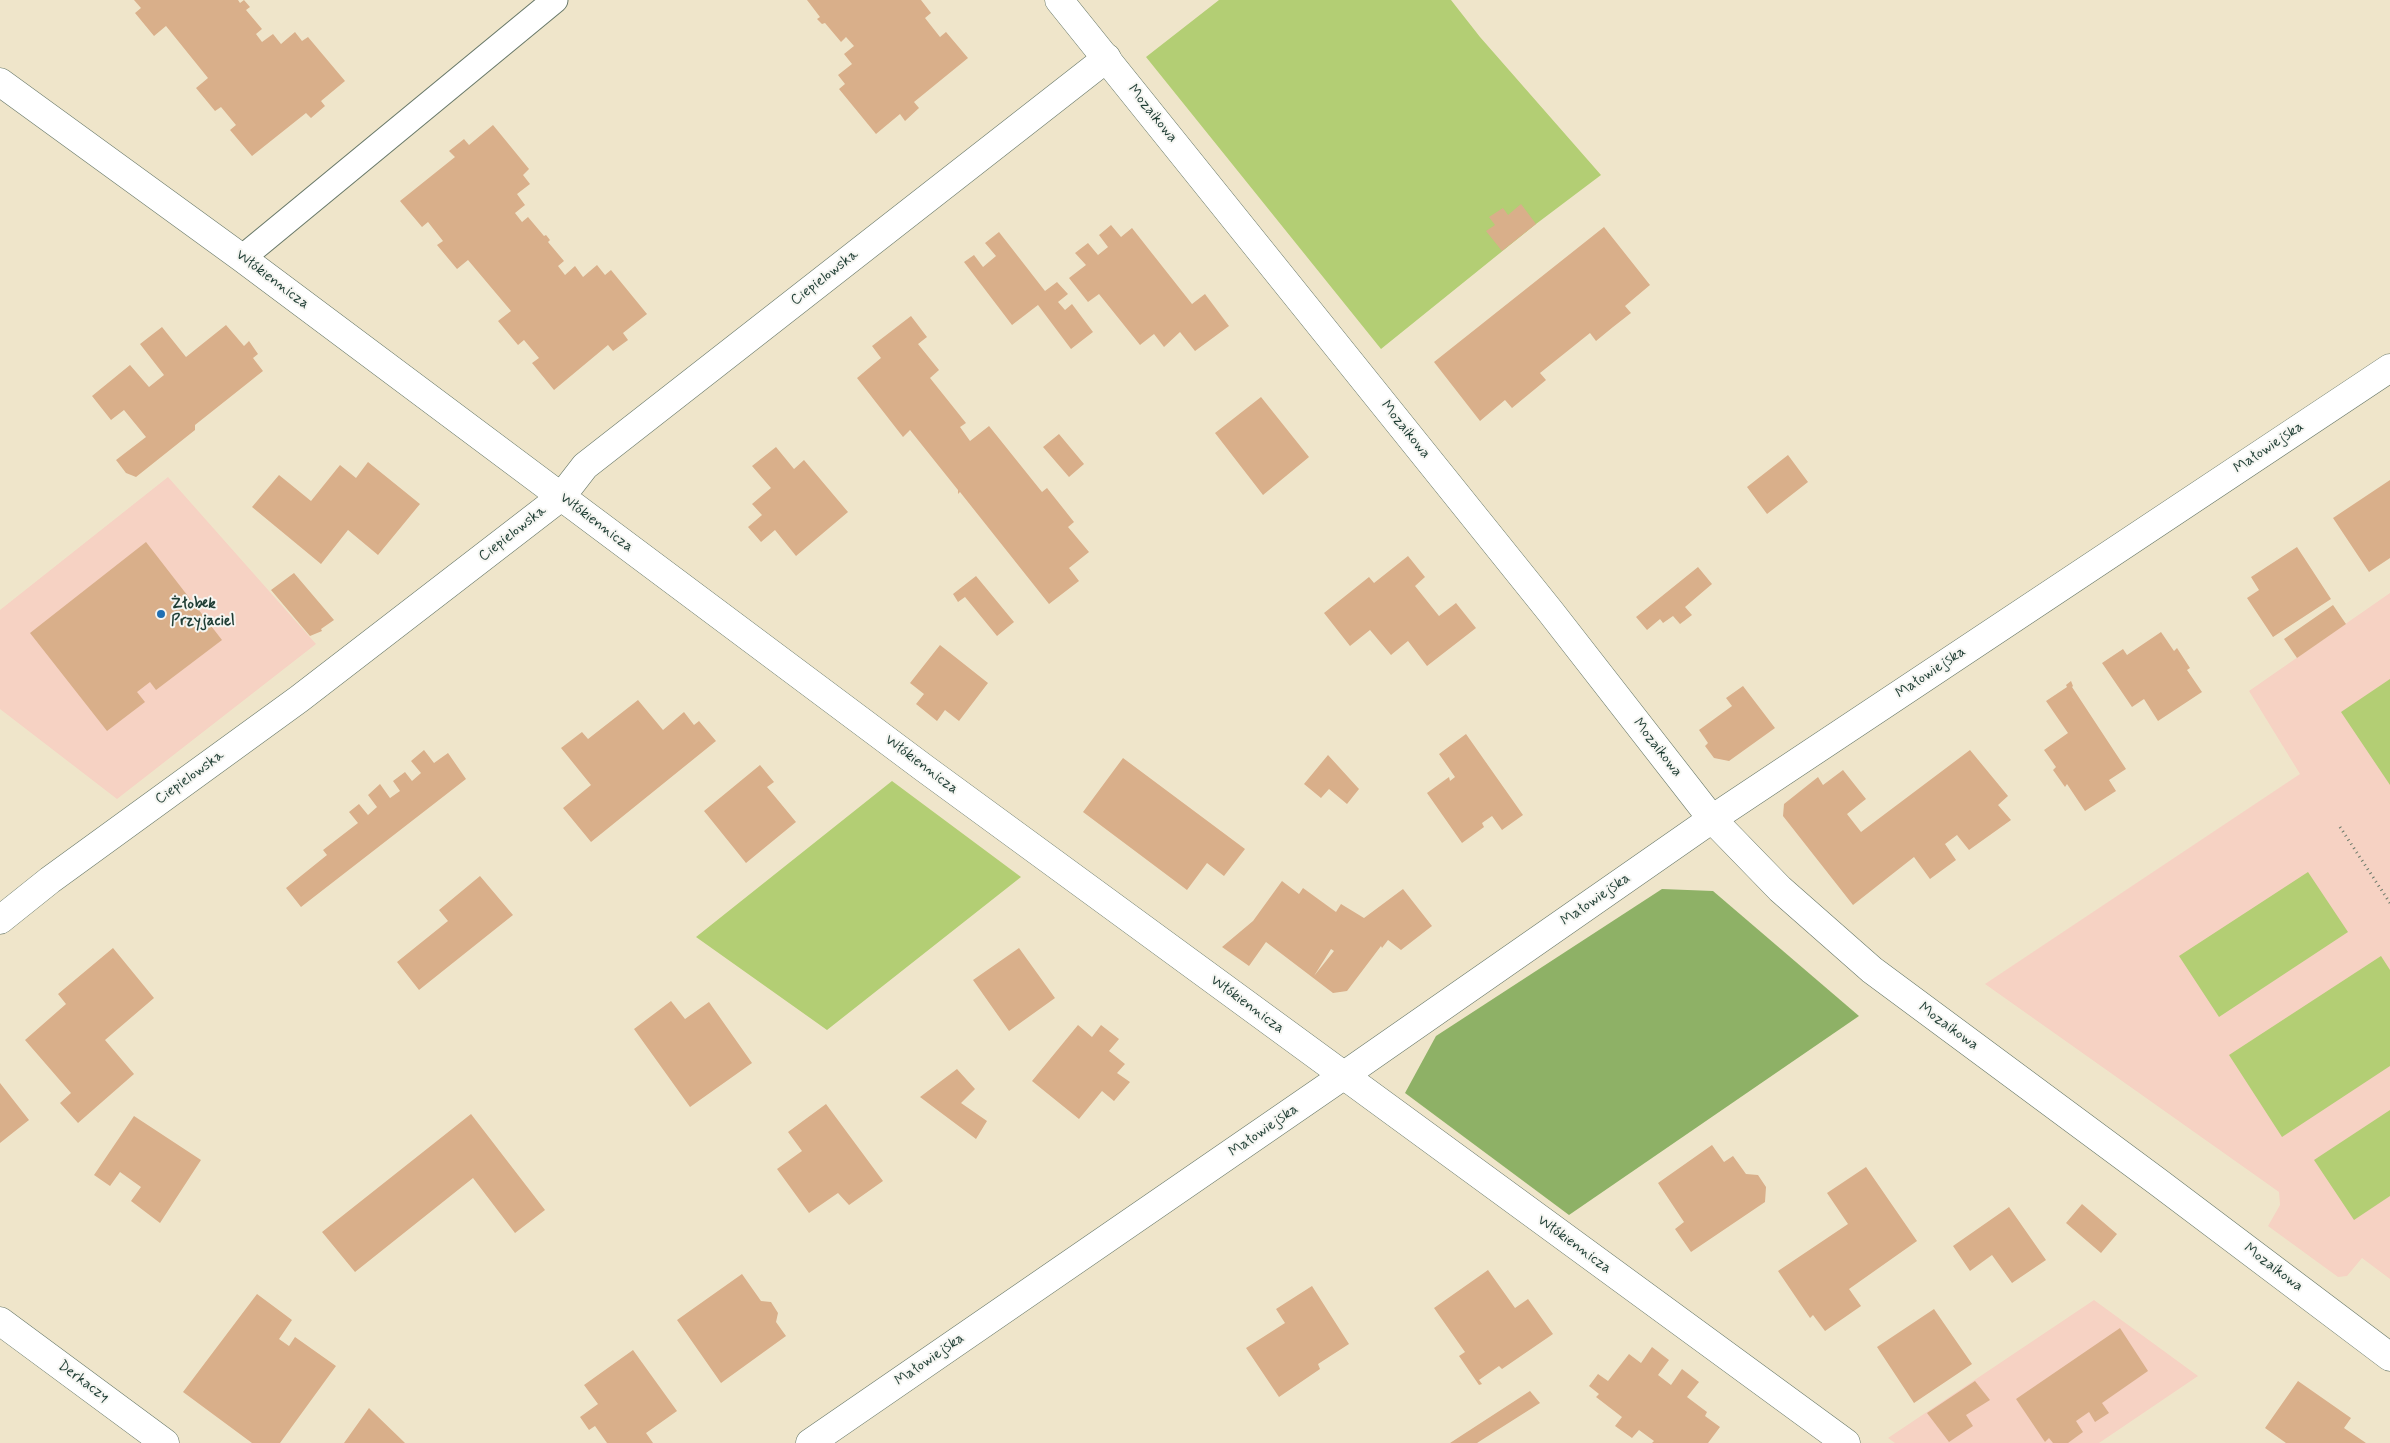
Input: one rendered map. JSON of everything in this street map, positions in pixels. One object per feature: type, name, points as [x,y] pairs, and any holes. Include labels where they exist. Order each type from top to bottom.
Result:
[{"type":"street","name":"Mozaikowa","points":[[1059,0],[1550,611],[1712,818],[1780,889],[1872,970],[2390,1357]]},
{"type":"street","name":"Ciepielowska","points":[[0,920],[50,880],[299,699],[561,497],[585,466],[1107,58]]},
{"type":"street","name":"Włókiennicza","points":[[0,82],[242,258],[561,497],[1344,1076],[1846,1443]]},
{"type":"street","name":"Małowiejska","points":[[810,1443],[1344,1076],[1712,818],[2390,368]]},
{"type":"street","name":"Derkaczy","points":[[0,1321],[165,1443]]},
{"type":"lane","points":[[242,258],[555,0]]},
{"type":"path","points":[[2340,826],[2390,903]]},
{"type":"shaded area","points":[[168,477],[316,644],[117,799],[0,709],[0,610]]},
{"type":"shaded area","points":[[2390,593],[2390,1279],[2362,1258],[2347,1276],[2338,1277],[2268,1226],[2280,1205],[2279,1192],[1985,984],[2300,774],[2249,691]]},
{"type":"shaded area","points":[[2094,1300],[2198,1376],[2099,1443],[1895,1443],[1888,1438]]},
{"type":"green space","points":[[1219,0],[1451,0],[1480,37],[1601,175],[1536,224],[1381,349],[1146,57]]},
{"type":"green space","points":[[2390,679],[2390,785],[2341,712]]},
{"type":"green space","points":[[892,781],[1021,877],[827,1030],[696,937]]},
{"type":"green space","points":[[2308,872],[2348,932],[2219,1017],[2179,956]]},
{"type":"green space","points":[[1662,889],[1713,891],[1859,1016],[1569,1215],[1405,1093],[1436,1036]]},
{"type":"green space","points":[[2381,956],[2390,970],[2390,1066],[2282,1137],[2229,1055]]},
{"type":"green space","points":[[2390,1110],[2390,1196],[2354,1220],[2314,1160]]},
{"type":"building","points":[[134,0],[238,0],[240,3],[244,0],[250,7],[246,10],[262,29],[256,34],[262,42],[273,34],[281,44],[295,32],[302,41],[308,37],[345,81],[321,101],[325,106],[311,118],[306,113],[252,156],[230,130],[236,125],[221,107],[215,111],[196,88],[208,78],[166,26],[154,36],[135,13],[141,8]]},
{"type":"building","points":[[807,0],[921,0],[931,13],[925,18],[940,37],[946,32],[968,58],[914,102],[919,108],[905,121],[900,114],[876,134],[839,89],[845,84],[838,75],[852,64],[844,54],[854,46],[846,37],[841,42],[825,23],[822,24],[817,19],[820,17]]},
{"type":"building","points":[[493,125],[529,169],[523,175],[530,184],[517,194],[525,205],[515,213],[522,222],[528,217],[544,236],[546,235],[550,240],[548,242],[564,261],[558,266],[565,275],[575,266],[583,277],[597,265],[605,275],[611,270],[647,314],[623,333],[628,340],[613,351],[608,345],[554,390],[532,363],[539,358],[524,340],[518,345],[498,321],[511,311],[468,260],[457,269],[437,245],[443,241],[428,222],[422,227],[400,201],[455,157],[449,151],[464,139],[469,145]]},
{"type":"building","points":[[1521,204],[1536,224],[1502,251],[1486,231],[1495,225],[1489,217],[1503,208],[1508,215]]},
{"type":"building","points":[[1111,225],[1121,237],[1132,228],[1192,304],[1205,294],[1229,326],[1195,351],[1180,332],[1164,347],[1154,334],[1140,345],[1099,294],[1088,302],[1069,278],[1086,265],[1075,253],[1088,243],[1098,255],[1108,247],[1099,235]]},
{"type":"building","points":[[1604,227],[1650,285],[1625,306],[1631,313],[1596,341],[1590,333],[1540,373],[1546,380],[1512,408],[1505,400],[1480,421],[1434,362]]},
{"type":"building","points":[[999,232],[1045,291],[1057,282],[1068,294],[1058,302],[1065,310],[1072,304],[1093,332],[1071,349],[1038,305],[1012,325],[964,262],[974,255],[983,267],[996,256],[985,243]]},
{"type":"building","points":[[911,316],[927,337],[918,344],[939,370],[930,378],[966,423],[960,427],[970,441],[989,426],[1042,492],[1047,488],[1074,522],[1068,527],[1089,552],[1069,568],[1079,581],[1049,604],[960,492],[958,494],[958,490],[910,430],[903,437],[857,378],[881,358],[872,346]]},
{"type":"building","points":[[226,325],[244,346],[249,341],[258,354],[253,358],[263,371],[195,425],[195,430],[136,477],[126,473],[116,460],[146,437],[124,410],[111,420],[92,396],[130,365],[149,387],[164,375],[140,344],[162,327],[186,357]]},
{"type":"building","points":[[1261,397],[1309,457],[1263,495],[1215,433]]},
{"type":"building","points":[[1059,434],[1084,464],[1069,477],[1043,447]]},
{"type":"building","points":[[776,447],[794,469],[804,460],[848,512],[796,556],[775,530],[761,542],[748,527],[762,515],[752,504],[771,488],[752,466]]},
{"type":"building","points":[[1788,455],[1808,482],[1767,514],[1747,487]]},
{"type":"building","points":[[368,462],[420,504],[378,555],[348,530],[321,564],[252,507],[279,475],[311,501],[340,465],[356,478]]},
{"type":"building","points":[[2390,480],[2390,558],[2369,572],[2333,518]]},
{"type":"building","points":[[146,542],[222,640],[156,690],[150,682],[137,692],[145,702],[107,731],[30,633]]},
{"type":"building","points":[[2297,547],[2331,599],[2273,637],[2247,598],[2259,590],[2251,577]]},
{"type":"building","points":[[1408,556],[1425,577],[1415,586],[1439,616],[1456,603],[1476,628],[1427,666],[1408,641],[1391,655],[1370,630],[1350,646],[1324,613],[1369,577],[1374,583]]},
{"type":"building","points":[[1698,567],[1712,584],[1685,607],[1692,615],[1680,624],[1673,616],[1663,623],[1660,619],[1647,630],[1636,617]]},
{"type":"building","points":[[294,573],[334,620],[321,629],[322,631],[310,636],[271,590]]},
{"type":"building","points":[[976,576],[1014,622],[997,636],[965,597],[958,602],[953,594]]},
{"type":"building","points":[[2333,605],[2346,624],[2297,658],[2284,639]]},
{"type":"building","points":[[2161,632],[2174,651],[2177,648],[2190,668],[2187,670],[2202,692],[2158,721],[2144,699],[2132,707],[2102,663],[2123,649],[2127,655]]},
{"type":"building","points":[[940,645],[988,683],[959,721],[945,710],[937,721],[916,704],[924,694],[910,683]]},
{"type":"building","points":[[2071,681],[2072,687],[2126,769],[2109,780],[2116,791],[2085,811],[2067,784],[2065,787],[2053,770],[2056,767],[2044,750],[2068,733],[2046,701],[2067,687],[2066,685]]},
{"type":"building","points":[[1743,686],[1775,728],[1729,761],[1714,758],[1705,746],[1708,743],[1699,730],[1732,706],[1726,698]]},
{"type":"building","points":[[638,700],[663,730],[684,712],[694,725],[699,721],[716,741],[591,842],[563,808],[591,785],[561,748],[582,732],[588,739]]},
{"type":"building","points":[[1466,734],[1523,815],[1502,830],[1492,816],[1482,823],[1484,827],[1462,843],[1427,793],[1449,777],[1450,781],[1455,777],[1439,754]]},
{"type":"building","points":[[424,750],[434,763],[448,753],[466,779],[301,907],[286,888],[327,855],[323,850],[358,823],[349,812],[359,804],[368,815],[377,807],[368,795],[380,784],[390,798],[400,791],[393,781],[405,772],[412,781],[421,773],[411,761]]},
{"type":"building","points":[[1970,750],[2008,796],[1998,805],[2011,820],[1969,850],[1957,835],[1945,844],[1956,860],[1930,879],[1914,857],[1853,905],[1783,816],[1784,804],[1818,777],[1823,785],[1843,770],[1866,799],[1847,814],[1861,832]]},
{"type":"building","points":[[1328,755],[1359,789],[1347,804],[1329,789],[1321,798],[1304,784]]},
{"type":"building","points":[[1123,758],[1245,849],[1224,876],[1207,863],[1187,890],[1083,812]]},
{"type":"building","points":[[760,765],[774,782],[767,787],[796,822],[746,863],[704,811]]},
{"type":"building","points":[[480,876],[513,915],[419,990],[397,962],[448,921],[439,910]]},
{"type":"building","points":[[1282,881],[1299,894],[1303,888],[1336,912],[1341,904],[1364,918],[1403,889],[1432,926],[1401,950],[1388,940],[1382,948],[1381,946],[1347,991],[1333,993],[1266,942],[1249,966],[1222,947],[1253,921]],"holes":[[[1331,949],[1334,951],[1314,976]]]},
{"type":"building","points":[[113,948],[154,998],[105,1040],[134,1074],[78,1123],[60,1103],[71,1093],[25,1040],[66,1004],[58,994]]},
{"type":"building","points":[[1019,948],[1055,998],[1009,1031],[973,980]]},
{"type":"building","points":[[671,1001],[685,1019],[709,1002],[752,1063],[690,1107],[634,1029]]},
{"type":"building","points":[[1078,1025],[1092,1037],[1101,1025],[1119,1039],[1109,1051],[1125,1064],[1117,1073],[1130,1082],[1114,1101],[1102,1091],[1079,1119],[1032,1081]]},
{"type":"building","points":[[957,1069],[975,1089],[961,1103],[987,1121],[976,1139],[920,1097]]},
{"type":"building","points":[[0,1083],[29,1120],[0,1143]]},
{"type":"building","points":[[826,1104],[883,1181],[849,1205],[838,1193],[809,1213],[777,1169],[802,1151],[788,1132]]},
{"type":"building","points":[[471,1114],[545,1210],[515,1233],[473,1178],[355,1272],[322,1232]]},
{"type":"building","points":[[134,1116],[201,1160],[160,1223],[131,1201],[141,1187],[120,1172],[110,1186],[94,1175]]},
{"type":"building","points":[[1712,1145],[1724,1162],[1733,1156],[1746,1174],[1758,1175],[1766,1187],[1765,1202],[1691,1252],[1675,1229],[1684,1222],[1658,1183]]},
{"type":"building","points":[[1866,1167],[1917,1241],[1849,1289],[1861,1306],[1825,1331],[1813,1315],[1810,1318],[1778,1271],[1848,1224],[1827,1193]]},
{"type":"building","points":[[2082,1204],[2117,1234],[2101,1253],[2066,1223]]},
{"type":"building","points":[[2009,1207],[2046,1260],[2012,1283],[1992,1255],[1970,1271],[1953,1246]]},
{"type":"building","points":[[1488,1270],[1515,1308],[1528,1299],[1553,1334],[1502,1369],[1499,1366],[1479,1380],[1482,1384],[1479,1385],[1459,1356],[1465,1352],[1434,1308]]},
{"type":"building","points":[[742,1274],[761,1301],[771,1302],[778,1313],[776,1322],[786,1336],[721,1383],[677,1320]]},
{"type":"building","points":[[1312,1286],[1349,1344],[1318,1364],[1320,1369],[1279,1397],[1246,1348],[1285,1323],[1276,1309]]},
{"type":"building","points":[[257,1294],[292,1320],[279,1339],[289,1346],[295,1337],[336,1366],[280,1443],[252,1443],[183,1392]]},
{"type":"building","points":[[1934,1309],[1972,1364],[1914,1403],[1877,1347]]},
{"type":"building","points":[[2120,1328],[2148,1371],[2102,1403],[2109,1413],[2095,1422],[2089,1412],[2076,1421],[2083,1432],[2068,1443],[2053,1443],[2049,1438],[2045,1442],[2016,1399]]},
{"type":"building","points":[[1652,1347],[1669,1360],[1658,1375],[1671,1385],[1682,1369],[1699,1382],[1687,1397],[1707,1412],[1705,1416],[1720,1427],[1708,1443],[1652,1443],[1654,1441],[1639,1430],[1632,1438],[1615,1426],[1622,1417],[1596,1397],[1599,1394],[1589,1386],[1598,1374],[1608,1381],[1629,1354],[1641,1363]]},
{"type":"building","points":[[633,1350],[677,1411],[646,1433],[653,1443],[607,1443],[595,1426],[589,1430],[580,1417],[598,1404],[584,1385]]},
{"type":"building","points":[[1975,1381],[1990,1400],[1966,1415],[1973,1426],[1949,1442],[1927,1413]]},
{"type":"building","points":[[2298,1381],[2351,1418],[2344,1428],[2366,1443],[2286,1443],[2265,1428]]},
{"type":"building","points":[[1530,1391],[1540,1403],[1477,1443],[1450,1443]]},
{"type":"building","points":[[369,1408],[372,1411],[405,1443],[344,1443]]},
{"type":"place","name":"Żłobek Przyjaciel","points":[[161,614]]}]
